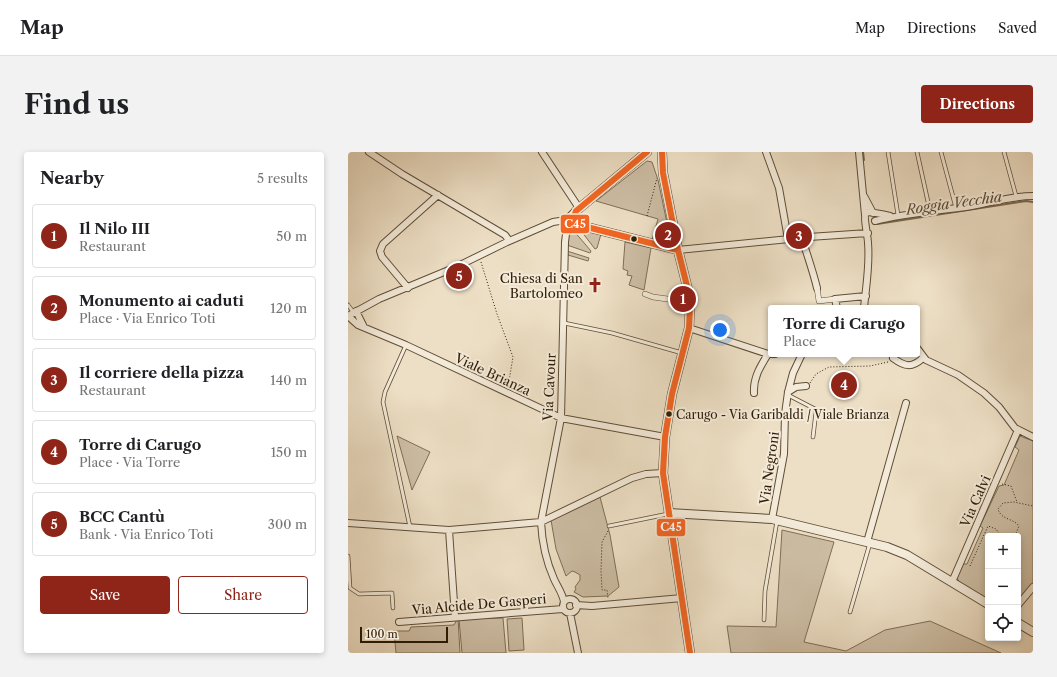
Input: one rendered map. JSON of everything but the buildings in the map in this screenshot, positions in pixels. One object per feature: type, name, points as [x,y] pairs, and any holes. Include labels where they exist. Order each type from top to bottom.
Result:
[{"type":"street","points":[[369,152],[402,174],[505,235],[508,238],[507,242]]},
{"type":"street","points":[[542,152],[578,210]]},
{"type":"street","points":[[364,327],[352,314],[379,299],[408,288],[552,222],[566,220],[647,152]]},
{"type":"street","points":[[662,152],[663,173],[690,302],[689,328],[672,394],[665,436],[664,473],[690,653]]},
{"type":"street","points":[[766,152],[779,188],[788,239]]},
{"type":"street","points":[[859,152],[865,218],[868,233],[869,258],[864,305]]},
{"type":"street","points":[[863,193],[876,217],[868,233]]},
{"type":"street","points":[[408,288],[382,257],[380,249],[382,244],[438,195]]},
{"type":"street","points":[[865,218],[868,223],[895,216],[956,208],[1016,196],[1033,196]]},
{"type":"street","points":[[574,223],[573,216],[578,210]]},
{"type":"street","points":[[865,218],[869,212],[895,216]]},
{"type":"street","points":[[558,221],[574,223],[678,250],[868,233]]},
{"type":"street","name":"Via Cavour","points":[[564,604],[547,560],[543,544],[541,522],[561,418],[565,242],[566,234],[574,223]]},
{"type":"street","points":[[656,244],[668,240],[674,227]]},
{"type":"street","points":[[802,238],[813,272],[819,301],[866,296]]},
{"type":"street","points":[[645,294],[653,297],[690,302]]},
{"type":"street","points":[[835,299],[836,305]]},
{"type":"street","name":"Viale Brianza","points":[[352,314],[358,325],[406,345],[561,418],[665,436]]},
{"type":"street","points":[[689,328],[768,354],[755,376],[754,393]]},
{"type":"street","points":[[920,352],[924,358],[936,366],[958,375],[984,393],[994,401],[1018,430],[1033,437]]},
{"type":"street","name":"Via Negroni","points":[[775,520],[784,454],[785,414],[788,393],[792,377],[801,357]]},
{"type":"street","points":[[893,358],[901,364],[908,366],[914,365],[924,358]]},
{"type":"street","points":[[788,393],[796,387],[806,386]]},
{"type":"street","points":[[869,542],[906,403]]},
{"type":"street","name":"Via Calvi","points":[[952,582],[1018,430]]},
{"type":"street","points":[[348,523],[449,530],[541,522],[632,478],[646,474],[664,473]]},
{"type":"street","points":[[669,514],[775,520],[869,542],[897,551],[985,602]]},
{"type":"street","points":[[449,530],[455,617]]},
{"type":"street","points":[[1021,601],[1033,587]]},
{"type":"street","points":[[578,653],[574,610],[574,601],[564,604],[566,612],[574,610],[609,604],[682,598]]},
{"type":"street","name":"Via Alcide De Gasperi","points":[[399,622],[564,604]]},
{"type":"street","points":[[1021,625],[1033,632]]},
{"type":"lane","points":[[888,152],[895,216]]},
{"type":"lane","points":[[918,152],[930,211]]},
{"type":"lane","points":[[941,152],[956,208]]},
{"type":"lane","points":[[1004,152],[1016,196]]},
{"type":"lane","points":[[348,305],[352,314]]},
{"type":"lane","points":[[563,324],[612,333],[682,353]]},
{"type":"lane","points":[[406,345],[385,392],[383,402],[410,527]]},
{"type":"lane","points":[[788,393],[815,409],[816,412],[813,437]]},
{"type":"lane","points":[[609,526],[669,514]]},
{"type":"lane","points":[[764,620],[765,591],[775,520]]},
{"type":"lane","points":[[850,612],[869,542]]},
{"type":"lane","points":[[348,556],[350,588],[359,594],[392,593],[393,608]]},
{"type":"path","points":[[647,216],[657,178]]},
{"type":"path","points":[[479,256],[497,314],[513,357],[506,392]]},
{"type":"path","points":[[806,386],[808,386],[816,374],[829,367],[877,365],[887,362],[893,358]]},
{"type":"path","points":[[996,482],[1011,486],[1017,502]]},
{"type":"path","points":[[1016,533],[1019,526],[1016,522],[1004,517],[998,509],[1003,503],[1017,502],[1033,506]]},
{"type":"path","points":[[609,526],[602,542],[601,571],[602,590],[608,590],[609,604]]},
{"type":"path","points":[[970,566],[988,526],[996,529],[999,533]]},
{"type":"shaded area","points":[[647,161],[652,162],[658,180],[667,223],[664,239],[652,240],[658,219],[596,201]]},
{"type":"shaded area","points":[[578,227],[601,234],[597,248],[595,249]]},
{"type":"shaded area","points":[[573,230],[591,251],[590,253],[567,245],[569,234]]},
{"type":"shaded area","points":[[625,242],[651,248],[644,290],[629,285],[632,276],[627,275],[628,271],[623,269]]},
{"type":"shaded area","points":[[567,251],[589,258],[588,261],[568,255]]},
{"type":"shaded area","points":[[397,436],[430,452],[412,490]]},
{"type":"shaded area","points":[[1020,436],[1033,441],[1033,583],[1021,598],[1021,533],[985,533],[985,598],[966,588],[957,578],[963,564],[967,564],[983,528],[980,526],[999,486],[1004,485],[1019,450],[1015,447]]},
{"type":"shaded area","points":[[600,497],[610,535],[619,587],[608,596],[583,597],[574,592],[576,589],[575,587],[580,580],[580,575],[572,571],[566,576],[556,549],[551,520]]},
{"type":"shaded area","points":[[782,530],[834,542],[804,642],[846,651],[885,630],[930,621],[1001,653],[731,653],[727,626],[776,627]]},
{"type":"shaded area","points":[[458,618],[460,653],[396,653],[394,631],[409,631],[411,627],[454,625]]},
{"type":"shaded area","points":[[503,618],[506,653],[462,653],[459,619]]},
{"type":"shaded area","points":[[522,618],[524,650],[509,651],[507,619]]},
{"type":"waterway","name":"Roggia Vecchia","points":[[863,152],[864,160]]},
{"type":"waterway","name":"Roggia Vecchia","points":[[877,224],[1026,201],[1033,202]]},
{"type":"transit line","name":"C45","points":[[647,152],[576,211],[573,219],[575,224],[678,250]]},
{"type":"transit line","name":"C45","points":[[662,152],[663,173],[678,250],[688,290],[690,307],[689,328],[672,394],[665,437],[663,473],[690,653]]},
{"type":"place","name":"Monumento ai caduti","points":[[668,235]]},
{"type":"place","name":"Il corriere della pizza","points":[[799,236]]},
{"type":"place","name":"BCC Cantù","points":[[459,276]]},
{"type":"place","name":"Chiesa di San Bartolomeo","points":[[595,285]]},
{"type":"place","name":"Il Nilo III","points":[[683,299]]},
{"type":"place","name":"Torre di Carugo","points":[[844,385]]},
{"type":"place","name":"Carugo - Via Garibaldi / Viale Brianza","points":[[669,414]]}]
